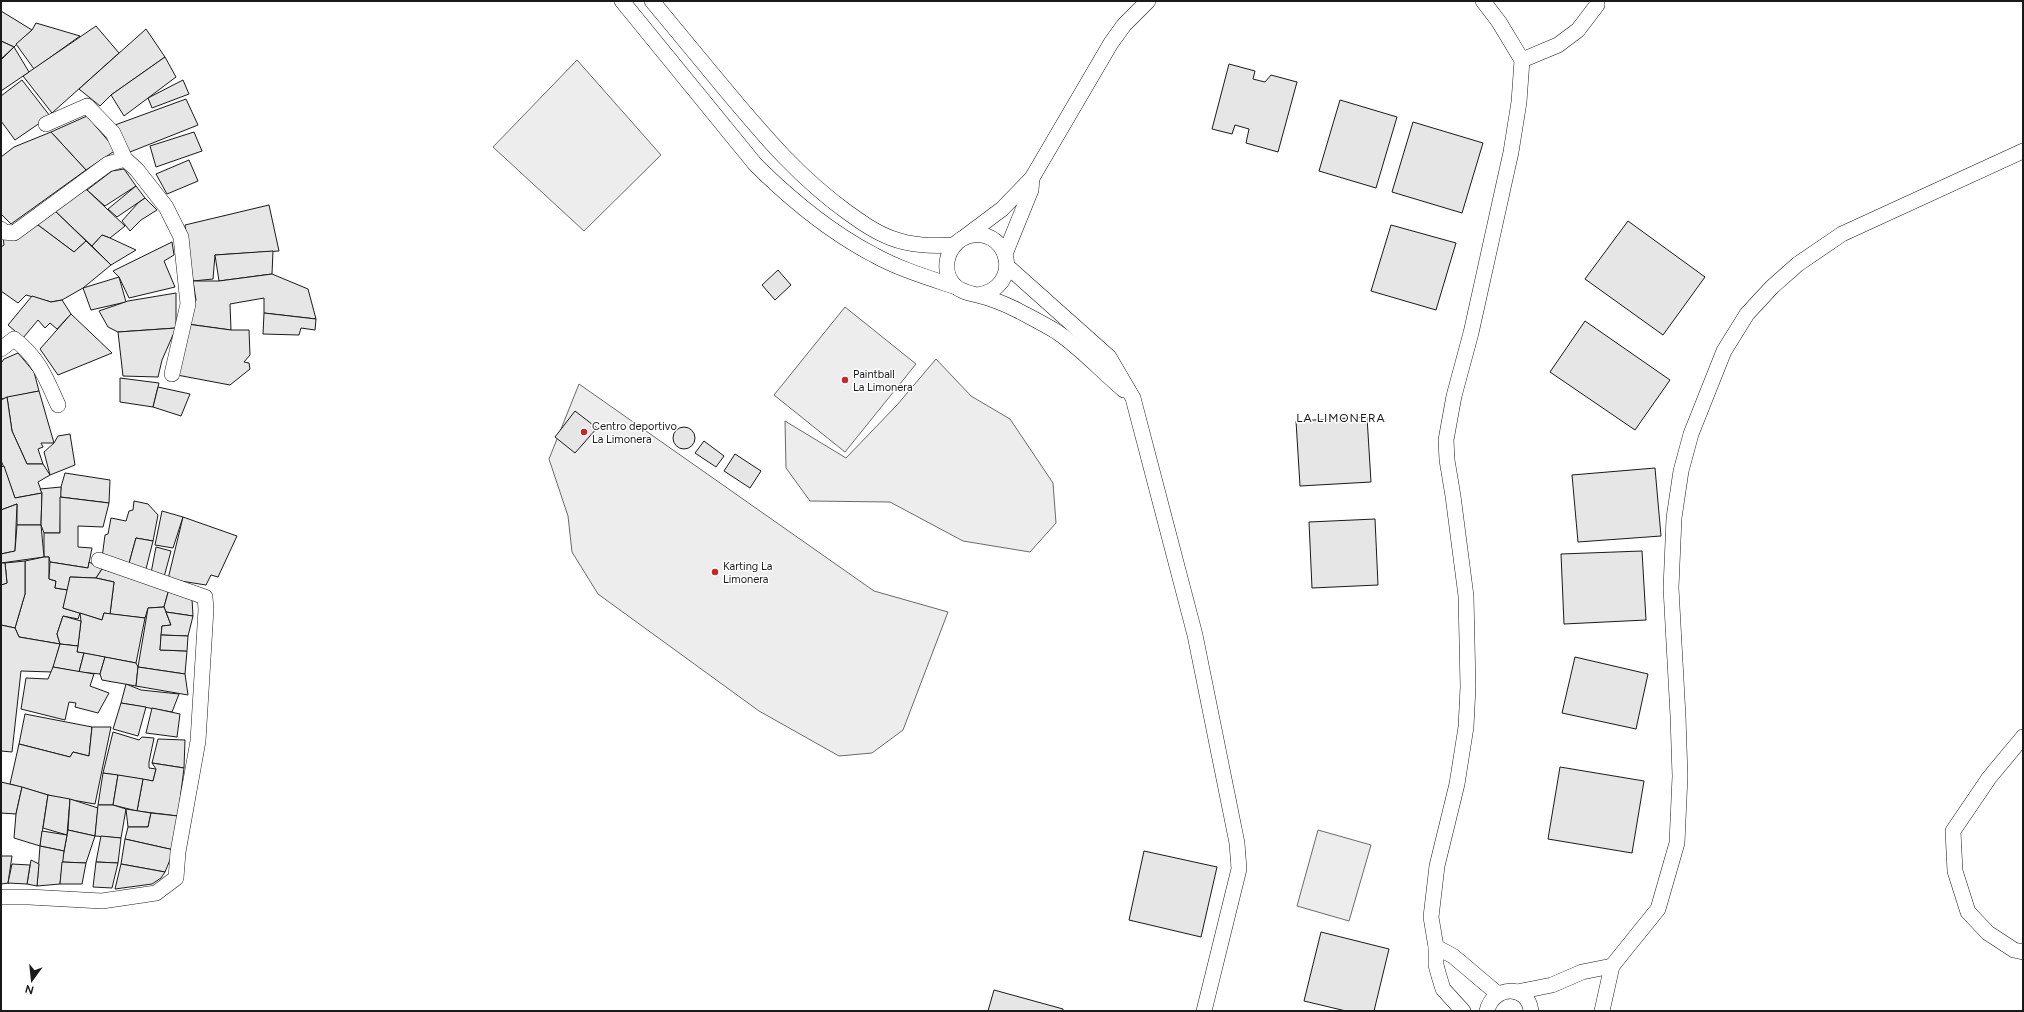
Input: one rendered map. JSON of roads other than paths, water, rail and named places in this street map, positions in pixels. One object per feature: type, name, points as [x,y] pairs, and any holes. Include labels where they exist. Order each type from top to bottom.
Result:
[{"type":"street","points":[[622,1],[755,164],[778,187],[836,232],[874,256],[956,287],[966,293],[978,295],[1015,309],[1057,333],[1134,398]]},
{"type":"street","points":[[652,1],[773,145],[800,174],[829,199],[875,231],[909,244],[928,246],[959,241],[973,235],[992,239],[1000,246],[1006,260],[1109,357],[1134,398],[1195,635],[1237,843],[1239,869],[1204,1011]]},
{"type":"street","points":[[956,287],[950,280],[947,271],[947,262],[959,241],[1002,209],[1032,178],[1111,43],[1124,24],[1148,1]]},
{"type":"street","points":[[1462,1011],[1443,989],[1436,965],[1436,947],[1431,916],[1437,866],[1457,784],[1466,727],[1468,687],[1466,596],[1447,460],[1446,440],[1454,396],[1471,333],[1511,152],[1522,60],[1483,1]]},
{"type":"street","points":[[1522,60],[1558,45],[1578,30],[1596,5],[1597,1]]},
{"type":"street","points":[[46,124],[87,106],[112,133],[125,159],[137,170],[166,207],[181,237],[188,304],[172,374]]},
{"type":"street","points":[[1602,1011],[1612,966],[1658,909],[1677,843],[1680,776],[1671,588],[1674,525],[1681,471],[1691,434],[1724,350],[1747,314],[1772,287],[1798,264],[1842,234],[2023,151]]},
{"type":"street","points":[[1,229],[3,232],[14,234],[108,164],[125,159]]},
{"type":"street","points":[[978,295],[987,293],[998,286],[1005,275],[1006,260],[1031,190],[1032,178]]},
{"type":"street","points":[[1,349],[14,339],[24,346],[39,363],[58,405]]},
{"type":"street","points":[[1,897],[102,901],[156,893],[176,878],[178,852],[198,741],[206,609],[204,596],[99,560]]},
{"type":"street","points":[[2023,736],[1989,778],[1953,831],[1955,871],[1968,912],[1988,933],[2014,950],[2023,952]]},
{"type":"street","points":[[1436,947],[1453,956],[1498,994]]},
{"type":"street","points":[[1487,1011],[1492,998],[1504,991],[1517,992],[1552,985],[1582,972],[1612,966]]},
{"type":"street","points":[[1517,992],[1528,1001],[1531,1011]]},
{"type":"place","name":"Paintball La Limonera","points":[[845,380]]},
{"type":"place","name":"Centro deportivo La Limonera","points":[[584,432]]},
{"type":"place","name":"Karting La Limonera","points":[[715,572]]},
{"type":"district","name":"LA LIMONERA","points":[[1341,418]]}]
